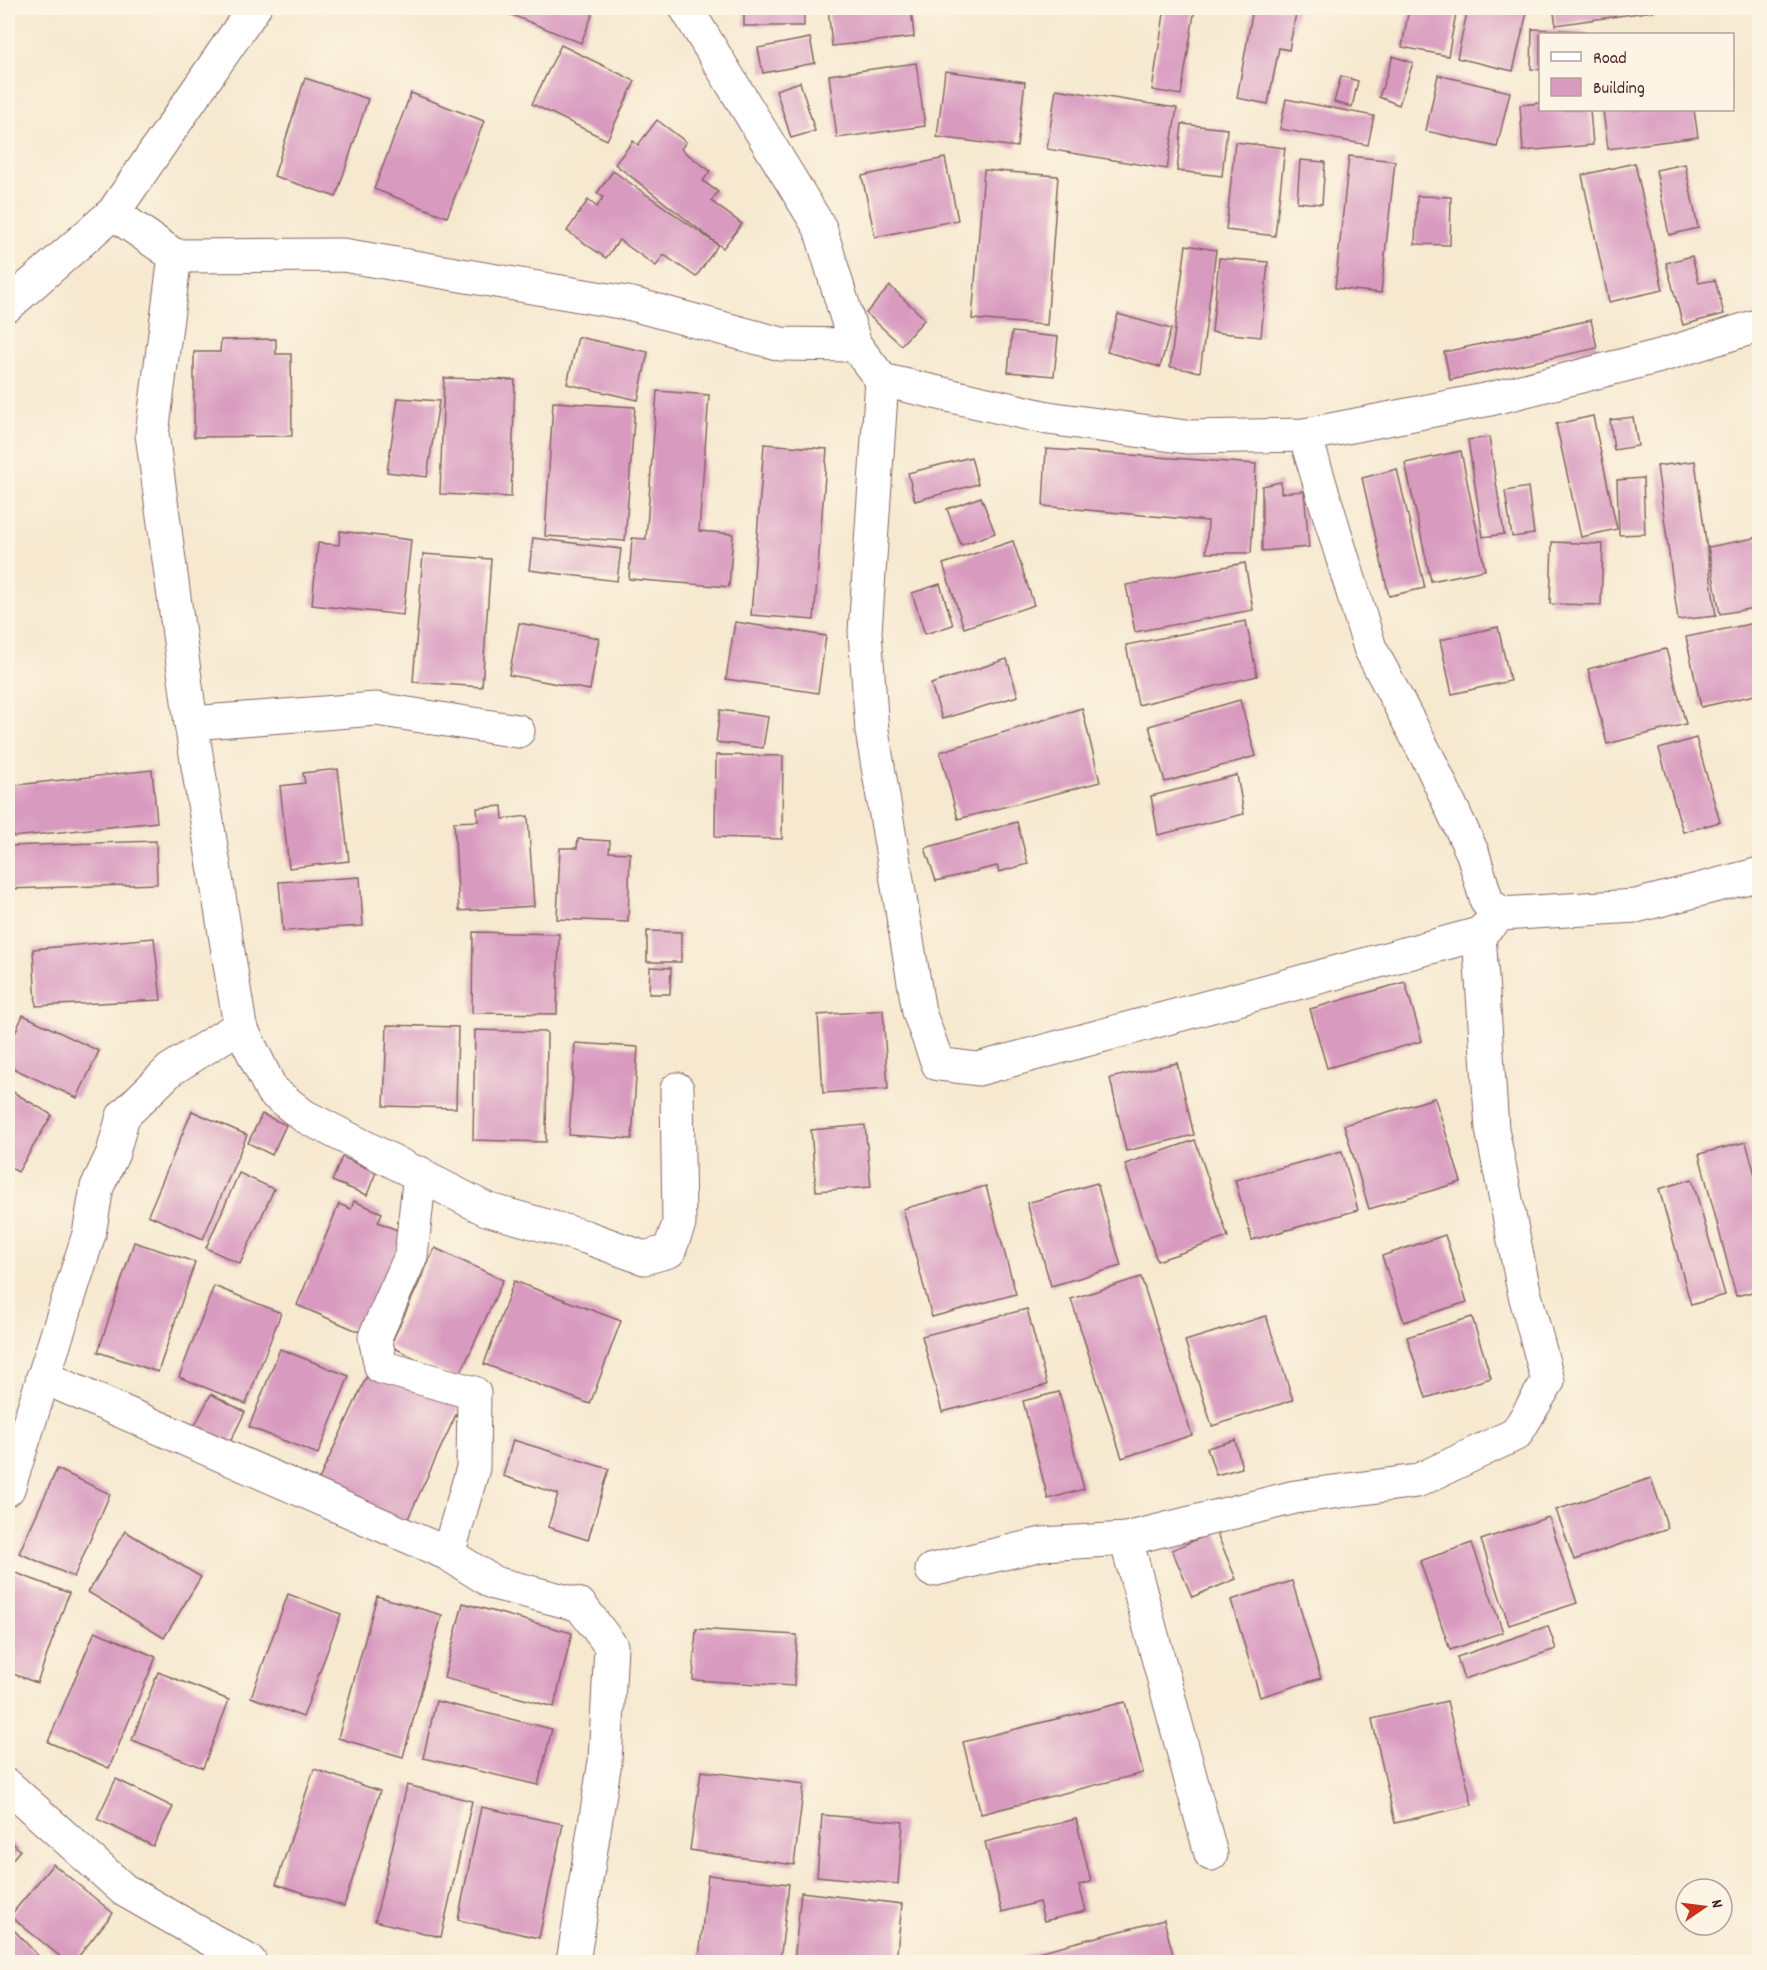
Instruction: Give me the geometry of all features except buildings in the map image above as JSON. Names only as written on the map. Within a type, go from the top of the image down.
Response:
[{"type":"street","points":[[8,305],[112,213],[254,8]]},
{"type":"street","points":[[686,8],[820,228],[855,345],[882,380],[1048,418],[1186,437],[1305,435],[1502,396],[1660,356],[1760,325]]},
{"type":"street","points":[[112,213],[175,256],[343,255],[632,304],[781,344],[855,345]]},
{"type":"street","points":[[175,256],[152,434],[191,723],[240,1026],[272,1091],[304,1116],[420,1173],[486,1209],[586,1237],[644,1258],[669,1251],[679,1224],[677,1089]]},
{"type":"street","points":[[882,380],[865,632],[873,731],[919,1012],[938,1064],[978,1069],[1490,924],[1636,906],[1760,874]]},
{"type":"street","points":[[932,1570],[1042,1544],[1126,1539],[1294,1497],[1417,1481],[1516,1434],[1548,1381],[1524,1291],[1492,1129],[1490,924],[1487,902],[1473,854],[1431,764],[1370,648],[1305,435]]},
{"type":"street","points":[[191,723],[376,709],[518,730]]},
{"type":"street","points":[[8,1489],[89,1234],[97,1187],[113,1153],[123,1116],[170,1070],[240,1026]]},
{"type":"street","points":[[420,1173],[411,1256],[375,1337],[381,1367],[474,1393],[473,1468],[448,1554]]},
{"type":"street","points":[[44,1377],[448,1554],[494,1583],[580,1605],[611,1646],[605,1761],[573,1962]]},
{"type":"street","points":[[1126,1539],[1210,1854]]},
{"type":"street","points":[[8,1786],[124,1890],[250,1962]]}]
